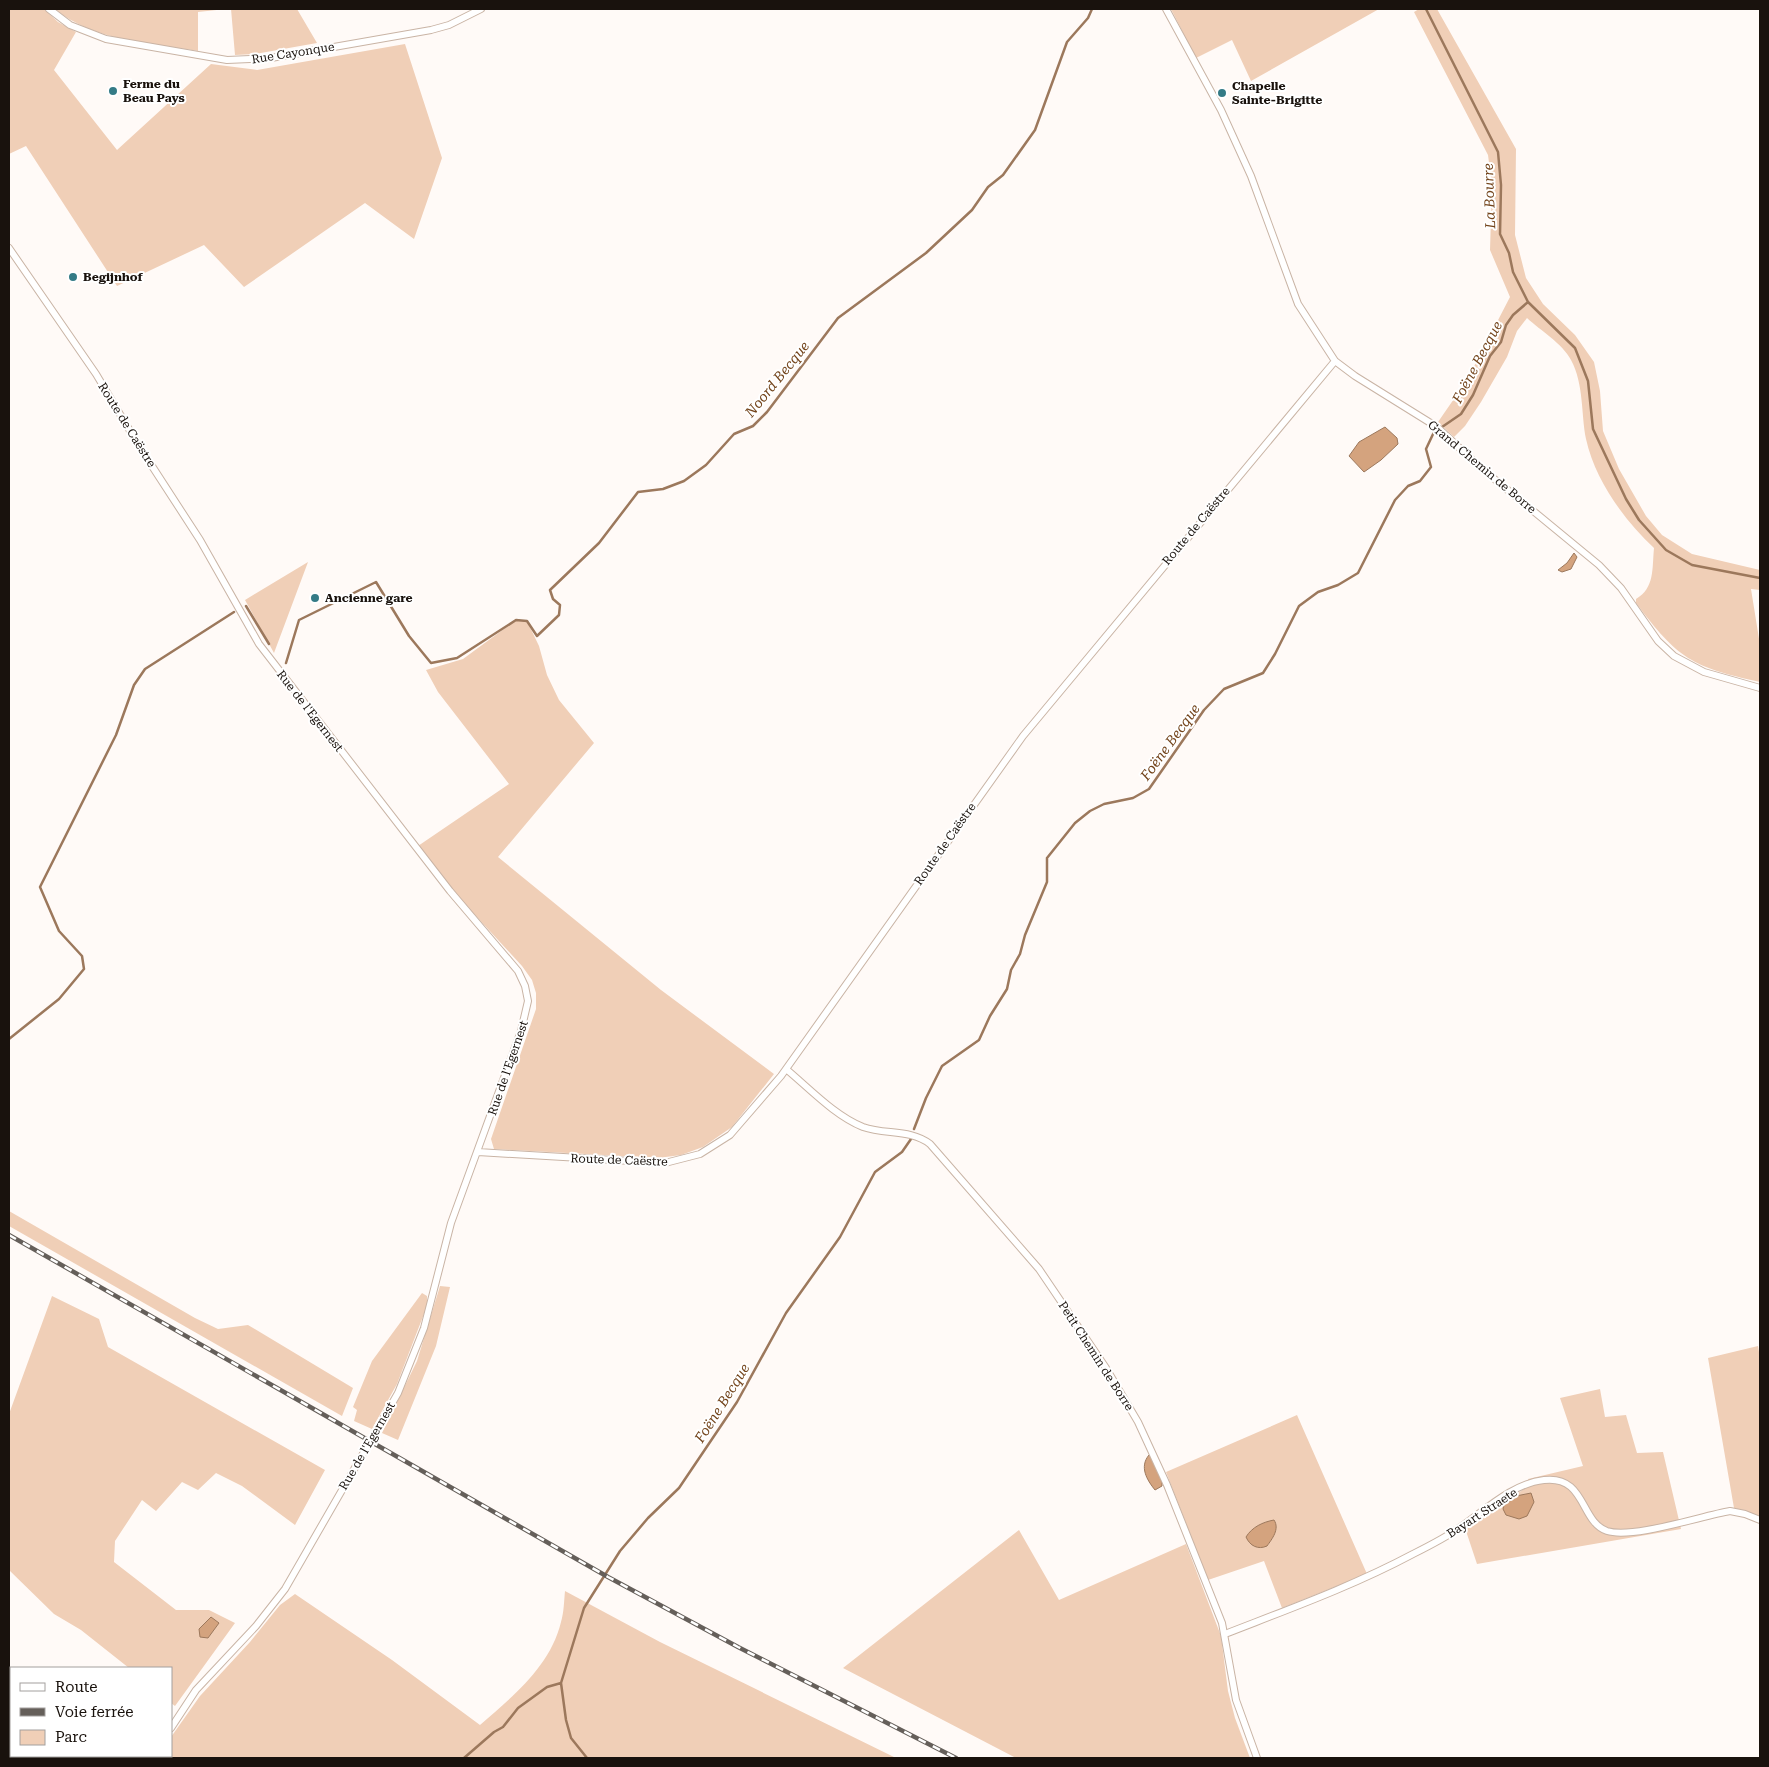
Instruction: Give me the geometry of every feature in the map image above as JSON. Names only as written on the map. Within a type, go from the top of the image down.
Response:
[{"type":"street","name":"Rue Cayonque","points":[[49,9],[70,25],[106,39],[205,57],[240,61],[271,58],[431,30],[455,22],[481,9]]},
{"type":"street","name":"Grand Chemin de Borre","points":[[1166,9],[1221,110],[1243,159],[1266,213],[1298,304],[1335,361],[1355,376],[1437,426],[1481,468],[1599,565],[1621,588],[1658,641],[1674,656],[1704,672],[1760,688]]},
{"type":"street","name":"Route de Caëstre","points":[[9,248],[34,287],[96,374],[239,606]]},
{"type":"street","name":"Route de Caëstre","points":[[478,1152],[656,1163],[685,1159],[713,1147],[730,1135],[786,1069],[1015,746],[1335,361]]},
{"type":"street","name":"Rue de l'Egernest","points":[[172,1726],[196,1690],[256,1626],[289,1582],[405,1378],[424,1328],[451,1223],[526,1017],[528,1001],[524,981],[510,961],[439,877],[263,650],[239,606]]},
{"type":"street","name":"Petit Chemin de Borre","points":[[786,1069],[856,1123],[873,1130],[913,1135],[930,1144],[1026,1252],[1106,1368],[1142,1430],[1169,1490],[1225,1634],[1236,1700],[1257,1758]]},
{"type":"street","name":"Bayart Straete","points":[[1225,1634],[1379,1572],[1441,1540],[1508,1495],[1538,1481],[1553,1479],[1570,1486],[1577,1493],[1598,1526],[1610,1532],[1633,1531],[1730,1511],[1760,1520]]},
{"type":"green space","points":[[9,9],[44,9],[58,22],[76,32],[54,70],[117,150],[211,64],[257,70],[405,44],[442,158],[414,239],[365,203],[244,287],[204,245],[117,286],[26,146],[9,154]]},
{"type":"green space","points":[[55,9],[226,9],[198,12],[198,51],[142,43],[105,34],[70,20]]},
{"type":"green space","points":[[231,9],[297,9],[317,43],[255,54],[235,55]]},
{"type":"green space","points":[[1171,9],[1379,9],[1251,81],[1232,40],[1196,58]]},
{"type":"green space","points":[[1419,9],[1437,9],[1516,149],[1515,235],[1526,278],[1543,304],[1575,335],[1594,362],[1600,391],[1603,431],[1619,469],[1646,516],[1662,535],[1692,554],[1760,570],[1760,590],[1751,589],[1760,645],[1760,682],[1718,671],[1688,658],[1664,637],[1636,603],[1636,599],[1647,589],[1650,583],[1654,548],[1622,512],[1596,469],[1586,439],[1580,389],[1571,360],[1557,343],[1527,318],[1517,331],[1507,357],[1465,426],[1454,437],[1438,422],[1467,380],[1510,297],[1490,250],[1492,186],[1488,155],[1414,12]]},
{"type":"green space","points":[[308,562],[274,653],[245,600]]},
{"type":"green space","points":[[516,620],[527,621],[539,646],[547,675],[559,700],[594,743],[498,857],[661,990],[774,1074],[732,1127],[703,1147],[681,1155],[658,1158],[494,1149],[491,1139],[536,1009],[536,993],[532,980],[522,966],[464,903],[418,846],[509,784],[438,692],[426,670],[463,659]]},
{"type":"green space","points":[[9,1211],[195,1318],[218,1329],[248,1325],[353,1388],[342,1416],[9,1226]]},
{"type":"green space","points":[[440,1286],[450,1287],[436,1346],[398,1440],[382,1433],[417,1361]]},
{"type":"green space","points":[[422,1293],[427,1296],[427,1306],[397,1384],[372,1429],[354,1421],[357,1410],[353,1407],[372,1361]]},
{"type":"green space","points":[[52,1296],[99,1319],[108,1347],[325,1470],[295,1525],[242,1486],[216,1473],[198,1490],[182,1482],[156,1511],[142,1500],[115,1541],[114,1562],[176,1610],[209,1610],[235,1623],[175,1706],[172,1704],[172,1667],[128,1667],[81,1630],[54,1614],[9,1570],[9,1414]]},
{"type":"green space","points":[[1758,1346],[1760,1358],[1760,1516],[1734,1508],[1708,1358]]},
{"type":"green space","points":[[1600,1389],[1605,1417],[1626,1415],[1637,1453],[1663,1452],[1681,1529],[1477,1564],[1465,1528],[1530,1485],[1528,1479],[1583,1466],[1560,1398]]},
{"type":"green space","points":[[1297,1415],[1367,1574],[1282,1608],[1264,1561],[1208,1580],[1166,1472]]},
{"type":"green space","points":[[1019,1530],[1059,1600],[1186,1544],[1221,1636],[1228,1691],[1235,1718],[1250,1758],[1016,1758],[843,1668]]},
{"type":"green space","points":[[565,1591],[660,1642],[896,1758],[158,1758],[172,1757],[172,1736],[200,1696],[250,1642],[280,1605],[295,1594],[392,1660],[480,1725],[517,1692],[539,1667],[556,1638],[563,1610]]},
{"type":"shaded area","points":[[1385,427],[1397,438],[1398,444],[1381,460],[1364,472],[1349,456],[1359,442]]},
{"type":"shaded area","points":[[1574,553],[1577,557],[1571,569],[1562,572],[1558,570],[1567,563]]},
{"type":"shaded area","points":[[1149,1455],[1152,1457],[1162,1482],[1162,1486],[1155,1490],[1149,1482],[1144,1469]]},
{"type":"shaded area","points":[[1531,1493],[1534,1502],[1527,1516],[1519,1519],[1506,1515],[1503,1509],[1504,1505],[1516,1496]]},
{"type":"shaded area","points":[[1274,1520],[1276,1530],[1267,1546],[1257,1547],[1250,1543],[1246,1537],[1251,1530]]},
{"type":"shaded area","points":[[211,1617],[219,1623],[208,1638],[200,1637],[199,1629]]},
{"type":"waterway","name":"Noord Becque","points":[[286,663],[299,620],[376,582],[409,636],[431,663],[457,658],[516,620],[527,621],[537,636],[559,615],[560,605],[553,599],[550,590],[599,543],[638,492],[663,489],[684,481],[706,465],[734,434],[753,426],[767,412],[838,318],[926,253],[972,210],[988,187],[1003,175],[1035,130],[1067,42],[1088,18],[1092,9]]},
{"type":"waterway","name":"La Bourre","points":[[1426,9],[1498,152],[1501,185],[1500,234],[1509,253],[1513,272],[1528,302],[1575,348],[1588,381],[1593,429],[1626,499],[1639,520],[1666,550],[1692,565],[1760,578]]},
{"type":"waterway","name":"Foëne Becque","points":[[1442,427],[1461,414],[1473,395],[1490,356],[1501,342],[1506,325],[1513,315],[1528,302]]},
{"type":"waterway","name":"Foëne Becque","points":[[914,1129],[926,1098],[942,1066],[979,1040],[990,1016],[1007,989],[1011,970],[1020,954],[1025,935],[1047,882],[1047,858],[1075,823],[1090,811],[1104,804],[1133,798],[1149,789],[1204,710],[1224,689],[1263,673],[1275,654],[1299,606],[1318,592],[1338,585],[1358,573],[1395,500],[1408,486],[1420,481],[1431,467],[1426,449],[1434,432]]},
{"type":"waterway","name":"Noord Becque","points":[[246,606],[269,644]]},
{"type":"waterway","points":[[9,1039],[59,999],[84,969],[82,956],[59,931],[40,887],[116,735],[134,685],[145,669],[234,612]]},
{"type":"waterway","name":"Foëne Becque","points":[[587,1758],[571,1738],[566,1720],[561,1683],[584,1608],[620,1551],[648,1518],[679,1488],[737,1402],[786,1313],[840,1237],[875,1172],[902,1152],[911,1139]]},
{"type":"waterway","points":[[464,1758],[494,1732],[503,1727],[518,1708],[547,1687],[561,1683]]},
{"type":"railway","points":[[9,1235],[608,1577],[738,1647],[956,1758]]},
{"type":"place","name":"Ferme du Beau Pays","points":[[113,91]]},
{"type":"place","name":"Chapelle Sainte-Brigitte","points":[[1222,93]]},
{"type":"place","name":"Begijnhof","points":[[73,277]]},
{"type":"place","name":"Ancienne gare","points":[[315,598]]}]
